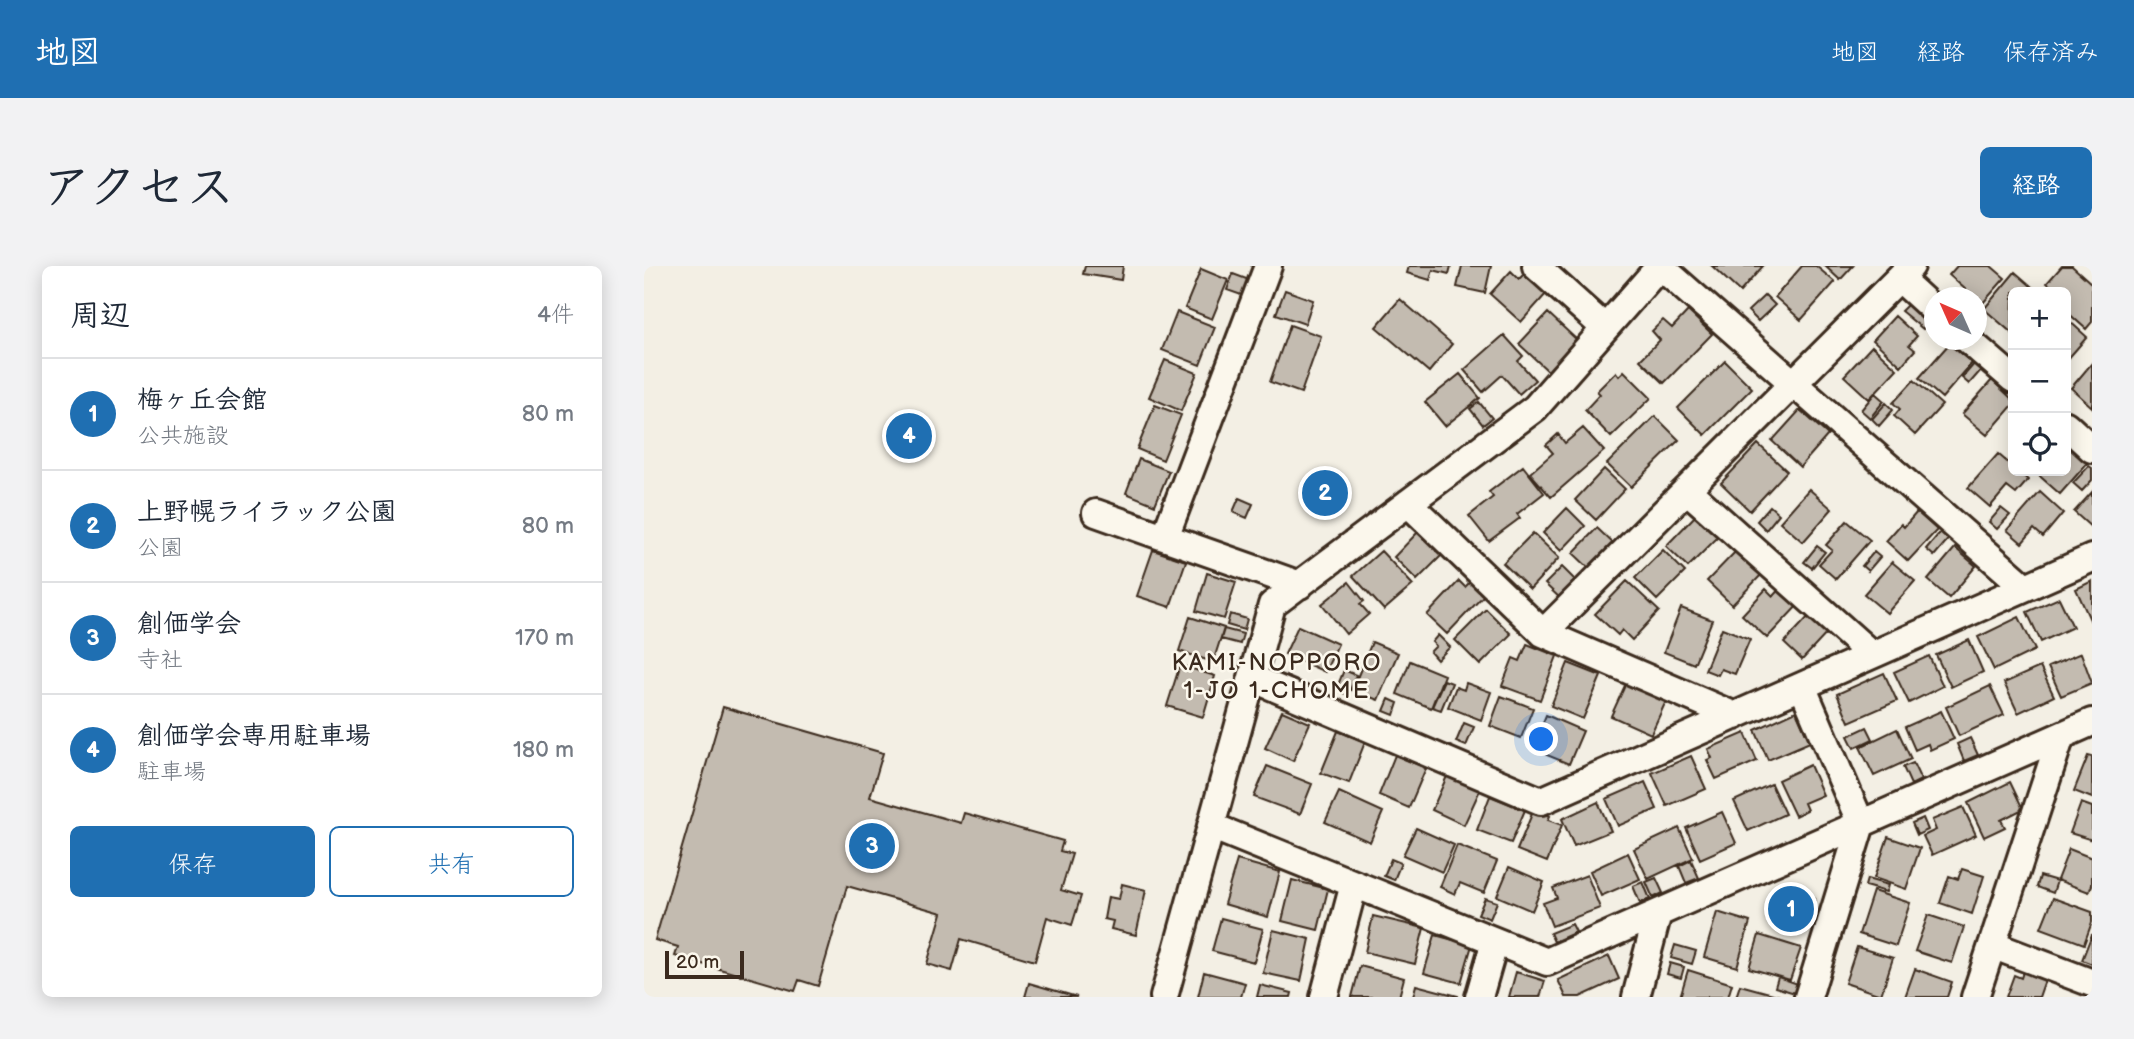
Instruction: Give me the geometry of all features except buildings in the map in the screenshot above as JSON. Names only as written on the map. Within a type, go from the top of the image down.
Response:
[{"type":"street","points":[[1165,537],[1268,266]]},
{"type":"street","points":[[1535,266],[1605,328]]},
{"type":"street","points":[[1164,997],[1272,605],[1535,408],[1660,266],[2025,587]]},
{"type":"street","points":[[1543,633],[1905,272],[1924,297]]},
{"type":"street","points":[[1980,350],[2008,375]]},
{"type":"street","points":[[2071,430],[2092,449]]},
{"type":"street","points":[[1687,490],[1872,655]]},
{"type":"street","points":[[1408,503],[1543,633],[1735,716]]},
{"type":"street","points":[[1096,513],[1300,584]]},
{"type":"street","points":[[1252,678],[1541,801],[2092,558]]},
{"type":"street","points":[[1802,686],[1861,824],[1808,997]]},
{"type":"street","points":[[1211,826],[1547,962],[2092,722]]},
{"type":"street","points":[[1975,997],[2061,736]]},
{"type":"street","points":[[1324,997],[1354,884]]},
{"type":"street","points":[[1636,997],[1658,913]]},
{"type":"street","points":[[1479,997],[1495,941]]},
{"type":"street","points":[[1992,946],[2092,983]]},
{"type":"place","name":"創価学会専用駐車場","points":[[909,436]]},
{"type":"place","name":"上野幌ライラック公園","points":[[1325,493]]},
{"type":"place","name":"創価学会","points":[[872,846]]},
{"type":"place","name":"梅ヶ丘会館","points":[[1791,909]]},
{"type":"district","name":"KAMI-NOPPORO 1-JO 1-CHOME","points":[[1277,676]]}]
